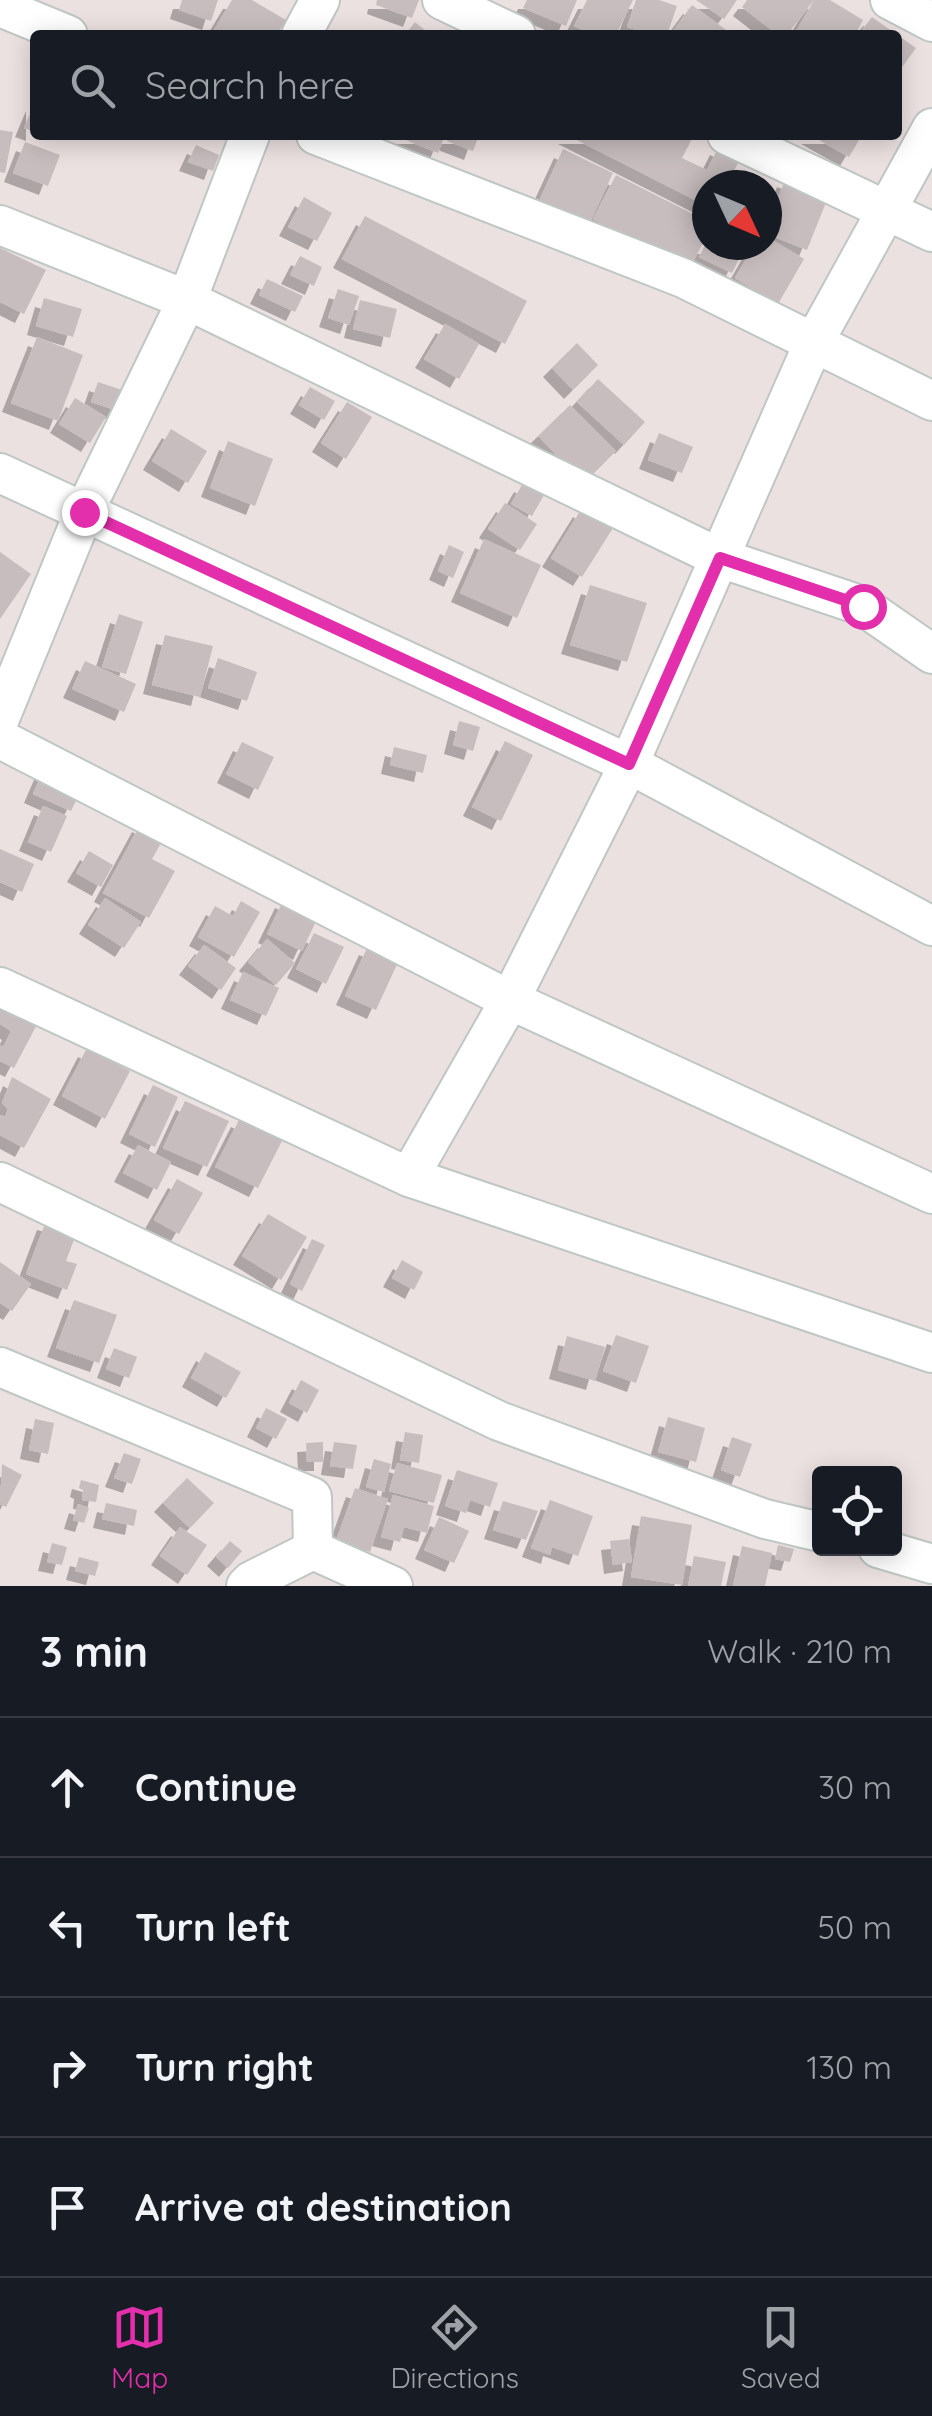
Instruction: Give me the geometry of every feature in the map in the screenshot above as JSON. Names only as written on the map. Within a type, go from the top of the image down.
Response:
[{"type":"street","points":[[303,30],[320,0]]},
{"type":"street","points":[[442,0],[505,30]]},
{"type":"street","points":[[890,0],[932,22]]},
{"type":"street","points":[[0,8],[55,30]]},
{"type":"street","points":[[409,1176],[510,1000],[629,764],[814,342],[932,128]]},
{"type":"street","points":[[0,718],[84,512],[187,300],[248,140]]},
{"type":"street","points":[[329,140],[683,278],[932,401]]},
{"type":"street","points":[[738,140],[932,232]]},
{"type":"street","points":[[0,225],[187,300],[720,558],[863,606],[932,654]]},
{"type":"street","points":[[0,473],[629,764],[932,926]]},
{"type":"street","points":[[0,739],[510,1000],[932,1194]]},
{"type":"street","points":[[0,986],[409,1176],[932,1352]]},
{"type":"street","points":[[0,1182],[500,1420],[765,1518],[812,1530]]},
{"type":"street","points":[[0,1368],[312,1497],[313,1550]]},
{"type":"street","points":[[246,1586],[313,1550]]},
{"type":"street","points":[[313,1550],[393,1586]]},
{"type":"street","points":[[902,1555],[932,1564],[920,1586]]},
{"type":"building","points":[[182,0],[218,0],[211,21],[179,10]]},
{"type":"building","points":[[232,0],[252,0],[286,20],[279,30],[214,30]]},
{"type":"building","points":[[377,0],[419,0],[412,18],[376,5]]},
{"type":"building","points":[[527,0],[577,0],[566,26],[523,8]]},
{"type":"building","points":[[587,0],[633,0],[618,30],[582,30],[574,26]]},
{"type":"building","points":[[636,0],[659,0],[677,6],[669,30],[627,27]]},
{"type":"building","points":[[696,0],[737,0],[724,19]]},
{"type":"building","points":[[747,0],[814,0],[791,30],[772,30],[742,7]]},
{"type":"building","points":[[814,0],[830,0],[863,20],[858,30],[797,30]]},
{"type":"building","points":[[692,5],[726,30],[674,30]]},
{"type":"building","points":[[872,17],[890,30],[862,30]]},
{"type":"building","points":[[415,22],[425,30],[409,30]]},
{"type":"building","points":[[902,38],[916,48],[902,67]]},
{"type":"building","points":[[0,130],[13,132],[5,173],[0,172]]},
{"type":"building","points":[[406,140],[443,140],[438,153]]},
{"type":"building","points":[[448,140],[477,140],[473,151]]},
{"type":"building","points":[[577,140],[691,140],[682,158],[707,170],[692,170],[692,198]]},
{"type":"building","points":[[819,140],[859,140],[849,157]]},
{"type":"building","points":[[25,142],[60,155],[48,186],[13,173]]},
{"type":"building","points":[[196,145],[219,155],[213,171],[188,162]]},
{"type":"building","points":[[719,146],[741,157],[734,170],[707,170]]},
{"type":"building","points":[[563,149],[613,173],[589,224],[539,201]]},
{"type":"building","points":[[616,175],[692,213],[694,260],[690,268],[593,219]]},
{"type":"building","points":[[786,178],[829,195],[807,250],[782,240],[782,188]]},
{"type":"building","points":[[304,197],[332,213],[317,241],[288,227]]},
{"type":"building","points":[[365,216],[527,301],[505,344],[342,259]]},
{"type":"building","points":[[782,246],[804,259],[778,304],[735,278],[745,260],[782,260]]},
{"type":"building","points":[[0,248],[46,270],[24,314],[0,302]]},
{"type":"building","points":[[300,256],[322,267],[314,286],[290,275]]},
{"type":"building","points":[[705,260],[738,260],[732,273]]},
{"type":"building","points":[[267,279],[303,296],[295,312],[259,295]]},
{"type":"building","points":[[338,289],[359,296],[349,325],[328,318]]},
{"type":"building","points":[[44,298],[82,309],[73,337],[36,326]]},
{"type":"building","points":[[360,300],[397,309],[390,338],[353,329]]},
{"type":"building","points":[[445,324],[479,344],[459,379],[424,359]]},
{"type":"building","points":[[37,337],[83,355],[58,421],[11,403]]},
{"type":"building","points":[[577,343],[598,365],[573,390],[552,368]]},
{"type":"building","points":[[598,379],[645,422],[624,445],[577,402]]},
{"type":"building","points":[[98,382],[128,392],[121,412],[91,402]]},
{"type":"building","points":[[310,387],[335,401],[324,420],[299,405]]},
{"type":"building","points":[[75,398],[106,417],[90,443],[59,424]]},
{"type":"building","points":[[347,402],[372,417],[346,459],[321,443]]},
{"type":"building","points":[[570,405],[616,451],[584,483],[538,436]]},
{"type":"building","points":[[171,429],[207,451],[188,483],[152,461]]},
{"type":"building","points":[[659,433],[693,447],[682,473],[648,460]]},
{"type":"building","points":[[228,441],[273,459],[255,506],[210,488]]},
{"type":"building","points":[[523,483],[544,495],[532,516],[511,504]]},
{"type":"building","points":[[505,503],[537,524],[520,550],[488,529]]},
{"type":"building","points":[[582,508],[613,528],[582,577],[551,558]]},
{"type":"building","points":[[484,539],[541,565],[517,618],[460,593]]},
{"type":"building","points":[[449,545],[464,552],[453,578],[438,571]]},
{"type":"building","points":[[0,552],[31,574],[0,619]]},
{"type":"building","points":[[590,585],[647,603],[627,662],[570,645]]},
{"type":"building","points":[[119,614],[143,622],[126,674],[102,667]]},
{"type":"building","points":[[165,635],[213,646],[200,697],[152,685]]},
{"type":"building","points":[[218,658],[257,672],[247,701],[208,688]]},
{"type":"building","points":[[85,661],[136,684],[124,712],[72,689]]},
{"type":"building","points":[[459,721],[480,727],[473,751],[453,745]]},
{"type":"building","points":[[505,741],[533,755],[501,821],[472,807]]},
{"type":"building","points":[[242,742],[274,757],[258,790],[226,774]]},
{"type":"building","points":[[394,747],[427,755],[423,773],[390,765]]},
{"type":"building","points":[[46,764],[85,782],[71,811],[33,794]]},
{"type":"building","points":[[43,806],[67,816],[51,852],[28,842]]},
{"type":"building","points":[[141,823],[165,836],[152,859],[175,871],[149,918],[103,893]]},
{"type":"building","points":[[0,849],[34,864],[22,892],[0,882]]},
{"type":"building","points":[[89,851],[113,865],[101,887],[76,873]]},
{"type":"building","points":[[105,898],[141,922],[124,948],[88,925]]},
{"type":"building","points":[[284,899],[319,915],[302,951],[267,934]]},
{"type":"building","points":[[241,901],[260,912],[234,957],[198,937],[215,906],[233,916]]},
{"type":"building","points":[[314,933],[344,947],[326,984],[296,969]]},
{"type":"building","points":[[267,939],[295,963],[276,985],[248,962]]},
{"type":"building","points":[[204,945],[236,968],[221,990],[188,966]]},
{"type":"building","points":[[368,946],[399,960],[376,1010],[345,996]]},
{"type":"building","points":[[243,972],[279,988],[266,1016],[230,1000]]},
{"type":"building","points":[[0,992],[41,1017],[14,1068],[0,1061],[0,1045],[3,1047],[11,1031],[0,1024]]},
{"type":"building","points":[[87,1048],[130,1071],[105,1119],[62,1096]]},
{"type":"building","points":[[12,1077],[51,1099],[24,1148],[0,1135],[0,1115],[5,1117],[8,1109],[2,1103]]},
{"type":"building","points":[[153,1085],[178,1097],[155,1147],[129,1134]]},
{"type":"building","points":[[185,1101],[229,1121],[207,1167],[163,1148]]},
{"type":"building","points":[[240,1118],[283,1139],[258,1188],[215,1167]]},
{"type":"building","points":[[138,1145],[171,1162],[157,1190],[123,1173]]},
{"type":"building","points":[[177,1179],[203,1193],[179,1234],[154,1220]]},
{"type":"building","points":[[268,1214],[307,1237],[281,1280],[242,1256]]},
{"type":"building","points":[[46,1221],[78,1229],[66,1261],[77,1264],[67,1290],[26,1274]]},
{"type":"building","points":[[312,1239],[325,1245],[302,1291],[290,1284]]},
{"type":"building","points":[[402,1260],[423,1272],[414,1290],[392,1278]]},
{"type":"building","points":[[0,1262],[31,1284],[12,1311],[0,1303]]},
{"type":"building","points":[[74,1300],[117,1315],[99,1363],[56,1348]]},
{"type":"building","points":[[616,1335],[649,1346],[636,1383],[603,1371]]},
{"type":"building","points":[[567,1336],[605,1347],[595,1381],[558,1370]]},
{"type":"building","points":[[114,1348],[137,1357],[129,1378],[106,1369]]},
{"type":"building","points":[[205,1352],[241,1372],[226,1398],[191,1378]]},
{"type":"building","points":[[301,1380],[319,1390],[307,1413],[289,1403]]},
{"type":"building","points":[[266,1408],[287,1419],[276,1439],[256,1428]]},
{"type":"building","points":[[668,1417],[705,1428],[696,1462],[658,1452]]},
{"type":"building","points":[[35,1419],[54,1423],[48,1454],[29,1450]]},
{"type":"building","points":[[405,1432],[423,1435],[419,1463],[400,1460]]},
{"type":"building","points":[[732,1437],[752,1444],[740,1477],[721,1470]]},
{"type":"building","points":[[323,1442],[323,1462],[307,1462],[306,1443]]},
{"type":"building","points":[[334,1442],[357,1445],[353,1469],[330,1466]]},
{"type":"building","points":[[124,1453],[141,1459],[132,1484],[114,1478]]},
{"type":"building","points":[[374,1459],[391,1464],[384,1492],[366,1487]]},
{"type":"building","points":[[397,1463],[442,1475],[434,1503],[389,1491]]},
{"type":"building","points":[[2,1464],[22,1475],[6,1507],[0,1504]]},
{"type":"building","points":[[457,1470],[498,1483],[490,1507],[470,1500],[466,1513],[445,1506]]},
{"type":"building","points":[[187,1478],[214,1503],[190,1528],[163,1503]]},
{"type":"building","points":[[81,1480],[99,1485],[96,1502],[82,1500]]},
{"type":"building","points":[[355,1488],[388,1499],[370,1552],[336,1541]]},
{"type":"building","points":[[393,1495],[434,1506],[427,1533],[404,1527],[400,1542],[381,1537]]},
{"type":"building","points":[[550,1500],[593,1516],[578,1556],[552,1547],[550,1555],[531,1548]]},
{"type":"building","points":[[503,1501],[538,1511],[526,1540],[493,1530]]},
{"type":"building","points":[[106,1503],[137,1510],[134,1526],[102,1519]]},
{"type":"building","points":[[78,1504],[89,1508],[84,1523],[73,1520]]},
{"type":"building","points":[[641,1516],[692,1525],[682,1585],[631,1577]]},
{"type":"building","points":[[439,1517],[469,1531],[454,1563],[424,1550]]},
{"type":"building","points":[[180,1527],[207,1545],[187,1575],[160,1556]]},
{"type":"building","points":[[629,1539],[632,1562],[613,1565],[610,1541]]},
{"type":"building","points":[[230,1541],[242,1551],[228,1568],[216,1557]]},
{"type":"building","points":[[52,1543],[67,1547],[62,1565],[47,1562]]},
{"type":"building","points":[[778,1545],[794,1549],[790,1562],[775,1559]]},
{"type":"building","points":[[742,1546],[772,1553],[765,1586],[733,1586]]},
{"type":"building","points":[[694,1556],[726,1562],[721,1586],[688,1586]]},
{"type":"building","points":[[79,1557],[99,1562],[95,1576],[75,1571]]},
{"type":"route","points":[[84,512],[629,764],[720,558],[863,606]]}]
